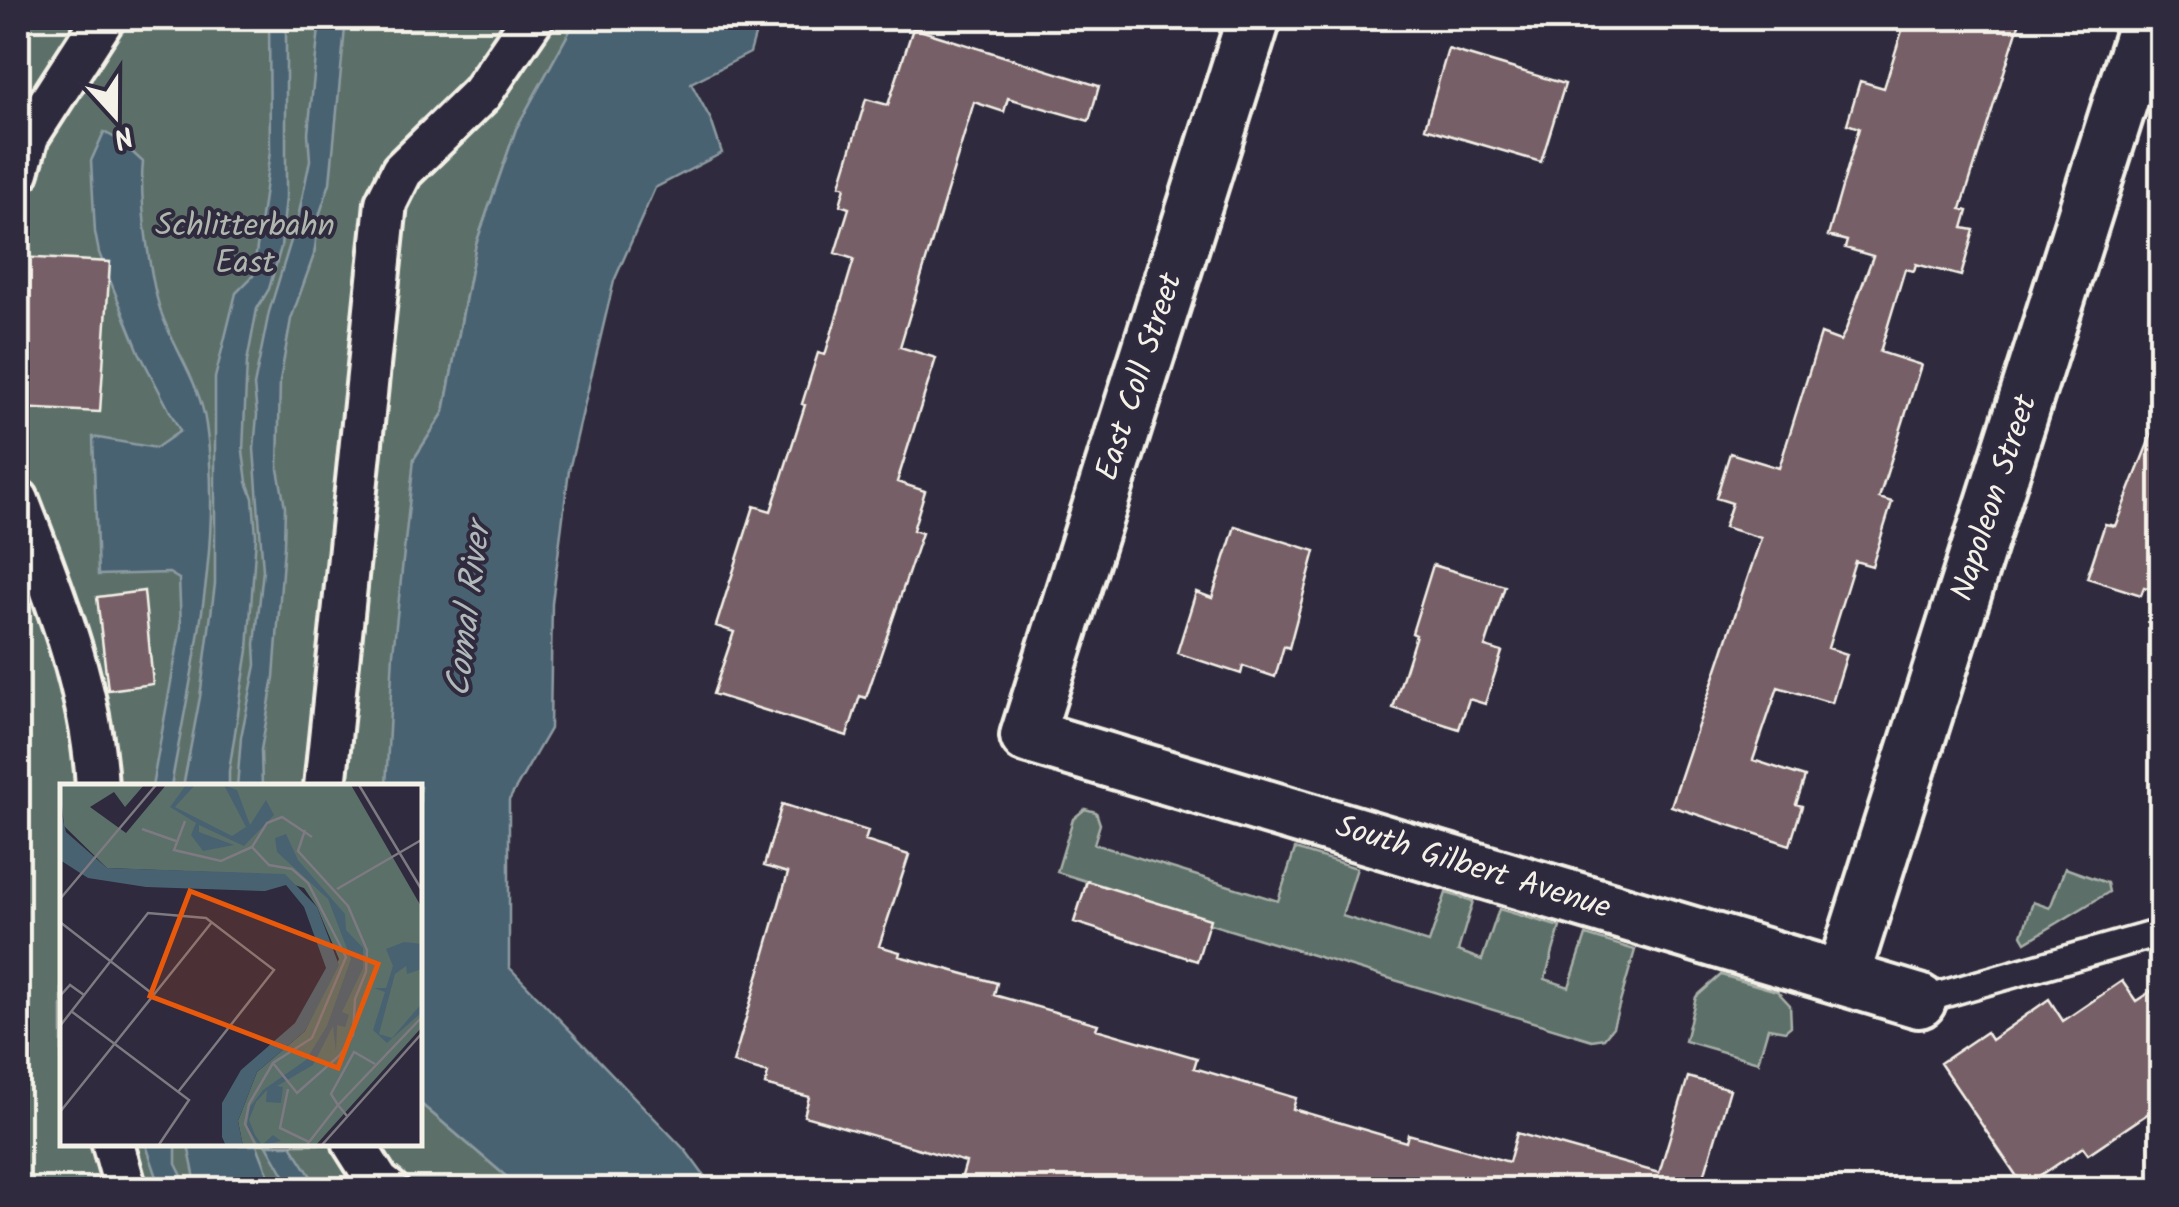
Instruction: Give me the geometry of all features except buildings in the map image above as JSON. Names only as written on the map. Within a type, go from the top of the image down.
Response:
[{"type":"street","points":[[18,172],[28,136],[104,18]]},
{"type":"street","points":[[324,784],[386,203],[402,170],[481,94],[533,18]]},
{"type":"street","name":"East Coll Street","points":[[1027,736],[1254,18]]},
{"type":"street","name":"Napoleon Street","points":[[1842,978],[2151,25]]},
{"type":"street","points":[[18,500],[66,626],[96,757],[97,784]]},
{"type":"street","name":"South Gilbert Avenue","points":[[1027,736],[1919,1001]]},
{"type":"street","points":[[114,1147],[126,1190]]},
{"type":"street","points":[[356,1147],[378,1182],[388,1190]]},
{"type":"lane","points":[[1919,1001],[2162,932]]},
{"type":"green space","name":"Schlitterbahn East","points":[[18,18],[577,18],[516,129],[476,244],[444,412],[414,459],[401,784],[60,784],[60,1147],[422,1147],[422,1105],[521,1189],[18,1189]]},
{"type":"green space","points":[[1085,809],[1096,812],[1100,824],[1094,844],[1278,901],[1295,849],[1357,868],[1342,916],[1429,943],[1446,893],[1473,901],[1458,951],[1482,960],[1499,909],[1560,927],[1545,979],[1569,987],[1586,935],[1635,950],[1613,1027],[1604,1038],[1592,1040],[1085,886],[1086,881],[1057,872],[1073,819]]},
{"type":"green space","points":[[2065,868],[2107,883],[2109,892],[2026,942],[2022,935],[2033,902],[2050,908]]},
{"type":"green space","points":[[1721,975],[1777,991],[1790,1005],[1791,1026],[1785,1031],[1768,1028],[1758,1062],[1685,1041],[1696,997]]},
{"type":"water","points":[[269,18],[286,18],[286,198],[281,247],[269,289],[257,309],[247,362],[243,451],[256,536],[248,650],[229,784],[184,784],[215,584],[215,378],[236,293],[253,276],[270,152]]},
{"type":"water","points":[[320,18],[346,18],[330,183],[320,213],[314,255],[291,319],[280,381],[278,469],[285,507],[284,546],[274,677],[261,750],[262,784],[237,784],[241,737],[256,665],[263,570],[254,449],[254,386],[269,312],[298,218],[310,160],[308,133]]},
{"type":"water","name":"Comal River","points":[[577,18],[760,18],[750,53],[691,83],[711,120],[722,153],[655,188],[614,281],[569,470],[552,603],[550,729],[509,800],[509,967],[686,1151],[714,1189],[521,1189],[422,1105],[422,784],[386,784],[393,653],[414,459],[444,412],[476,244],[516,129]]},
{"type":"water","points":[[104,132],[143,162],[144,219],[154,286],[164,320],[199,397],[206,425],[211,516],[208,561],[172,784],[153,784],[181,627],[179,579],[169,573],[98,575],[93,437],[156,448],[180,431],[139,352],[99,253],[91,161]]},
{"type":"water","points":[[147,1147],[176,1147],[176,1164],[188,1188],[196,1184],[188,1147],[258,1147],[274,1189],[161,1189]]},
{"type":"water","points":[[268,1147],[292,1147],[319,1189],[292,1189]]}]
